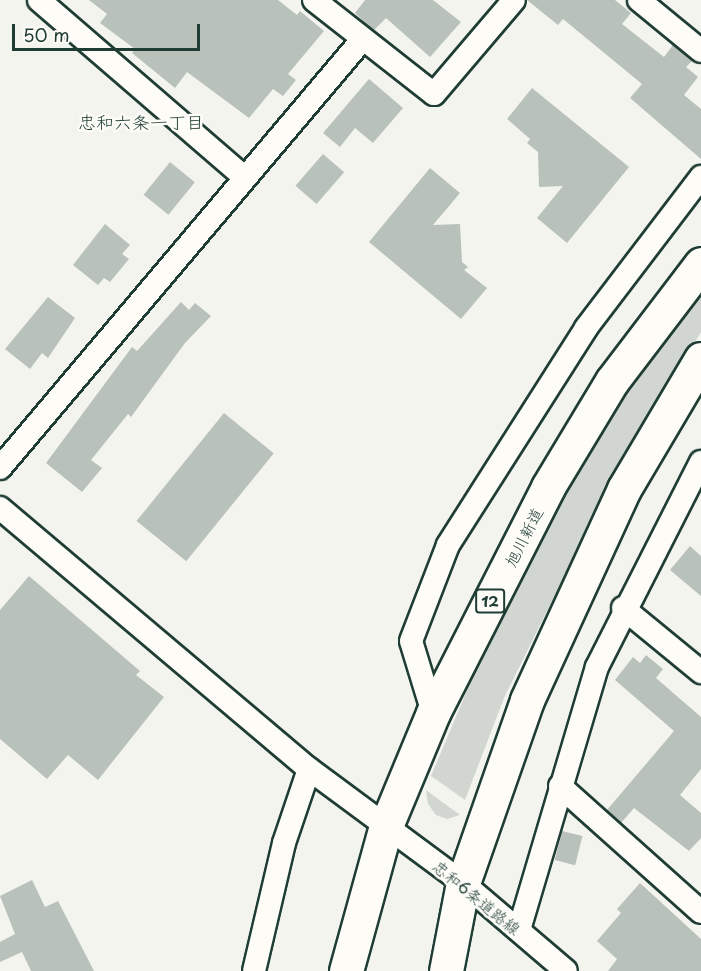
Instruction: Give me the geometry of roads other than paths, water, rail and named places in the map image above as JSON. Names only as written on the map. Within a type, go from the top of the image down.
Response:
[{"type":"highway","name":"旭川新道","points":[[346,971],[386,826],[433,713],[548,488],[612,381],[701,264]]},
{"type":"highway","points":[[446,970],[463,883],[528,700],[624,489],[701,359]]},
{"type":"street","points":[[39,0],[244,177]]},
{"type":"street","points":[[314,0],[362,40],[434,94],[514,0]]},
{"type":"street","points":[[639,0],[701,51]]},
{"type":"street","points":[[0,468],[362,40]]},
{"type":"street","points":[[433,713],[411,641],[448,545],[586,328],[701,177]]},
{"type":"street","points":[[519,930],[597,667],[623,608],[701,462]]},
{"type":"street","name":"忠和6条道路線","points":[[0,508],[309,769],[463,883],[567,971]]},
{"type":"street","points":[[623,608],[701,672]]},
{"type":"street","points":[[254,971],[284,843],[309,769]]},
{"type":"street","points":[[560,786],[701,912]]},
{"type":"district","name":"忠和六条一丁目","points":[[141,122]]}]
